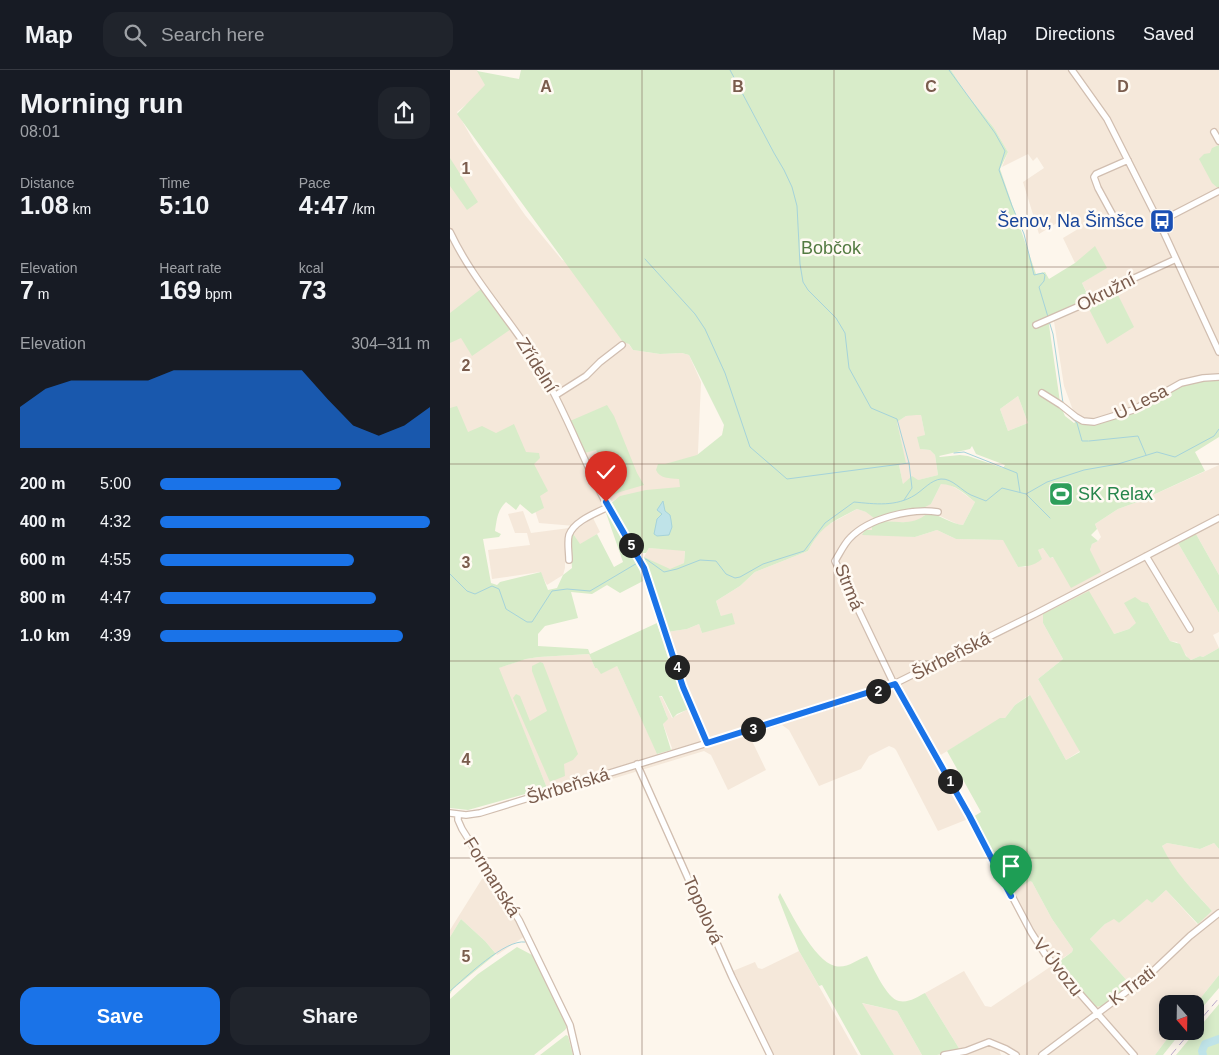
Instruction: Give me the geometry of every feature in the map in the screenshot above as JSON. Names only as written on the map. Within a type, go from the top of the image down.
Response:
[{"type":"street","points":[[1072,70],[1108,119],[1159,222],[1219,352]]},
{"type":"street","points":[[1214,132],[1219,141]]},
{"type":"street","points":[[1116,221],[1094,177],[1096,174],[1128,160]]},
{"type":"street","points":[[1159,222],[1219,191]]},
{"type":"street","name":"Zřídelní","points":[[450,232],[476,278],[514,329],[556,395],[579,444],[590,473],[640,561],[683,687],[707,743]]},
{"type":"street","name":"Okružní","points":[[1036,325],[1176,259]]},
{"type":"street","points":[[556,395],[586,376],[622,345]]},
{"type":"street","name":"U Lesa","points":[[1042,393],[1083,421],[1094,422],[1133,410],[1181,383],[1203,378],[1219,377]]},
{"type":"street","points":[[569,560],[568,538],[573,529],[594,514],[608,507]]},
{"type":"street","name":"Strmá","points":[[895,684],[835,561],[850,538],[869,523],[925,510],[938,512]]},
{"type":"street","name":"Škrbeňská","points":[[458,814],[466,816],[480,813],[895,684],[1219,518]]},
{"type":"street","points":[[1146,556],[1190,629]]},
{"type":"street","name":"V Úvozu","points":[[895,684],[1044,954],[1134,1055]]},
{"type":"street","name":"Topolová","points":[[637,764],[732,977],[770,1055]]},
{"type":"street","name":"Formanská","points":[[450,812],[458,814],[458,820],[462,829],[519,920],[570,1025],[577,1055]]},
{"type":"street","name":"K Trati","points":[[1042,1055],[1150,974],[1190,936],[1219,913]]},
{"type":"street","points":[[944,1055],[966,1051],[989,1042],[1016,1055]]},
{"type":"shaded area","points":[[450,70],[477,70],[489,86],[457,112],[474,142],[525,215],[562,260],[568,262],[633,350],[660,354],[682,353],[689,355],[701,382],[696,499],[618,498],[587,516],[575,526],[539,523],[528,489],[450,508]]},
{"type":"shaded area","points":[[951,70],[1219,70],[1219,379],[1088,424],[1077,421],[1064,386],[1053,315],[1090,299],[1082,283],[1106,268],[1081,260],[1075,263],[1063,238],[1078,229],[1070,215],[1039,234],[1023,182],[1044,168],[1037,157],[1033,161],[1028,154],[1002,167],[1008,152],[994,128],[966,93]]},
{"type":"shaded area","points":[[1018,396],[1028,423],[1008,431],[1000,409]]},
{"type":"shaded area","points":[[921,415],[925,435],[920,449],[930,450],[935,455],[938,475],[903,484],[899,465],[905,463],[897,422],[906,416]]},
{"type":"shaded area","points":[[1219,465],[1219,575],[1196,534],[1178,543],[1219,613],[1219,632],[1213,635],[1219,648],[1203,657],[1200,656],[1191,660],[1177,642],[1170,641],[1148,603],[1137,623],[1129,629],[1114,634],[1043,623],[1063,659],[1038,679],[1080,751],[1066,760],[1029,695],[1015,705],[1005,718],[1000,719],[939,756],[973,817],[938,831],[894,748],[889,746],[869,756],[861,769],[819,786],[789,730],[782,725],[752,736],[753,743],[766,770],[728,790],[711,755],[704,751],[556,796],[547,788],[498,668],[539,657],[589,654],[595,668],[617,666],[658,755],[670,751],[672,748],[663,724],[667,716],[659,696],[662,697],[672,718],[690,708],[670,664],[660,633],[687,629],[699,624],[702,633],[721,616],[716,601],[740,586],[755,572],[808,551],[817,535],[826,526],[857,509],[866,512],[931,504],[941,484],[948,484],[975,502],[963,525],[936,514],[911,523],[879,521],[871,524],[872,530],[865,530],[915,537],[937,530],[956,539],[1004,540],[1018,567],[1026,567],[1038,550],[1043,548],[1050,558],[1090,550],[1092,544],[1101,537],[1095,524],[1118,509]]},
{"type":"shaded area","points":[[523,511],[531,533],[569,528],[565,544],[565,568],[563,575],[547,585],[540,572],[492,579],[488,550],[530,545],[527,533],[515,533],[508,514]]},
{"type":"shaded area","points":[[593,518],[600,532],[580,545],[574,535],[574,531]]},
{"type":"shaded area","points":[[649,548],[685,550],[684,563],[670,570],[644,557]]},
{"type":"shaded area","points":[[1167,843],[1200,849],[1214,843],[1219,849],[1219,975],[1203,995],[1159,995],[1159,1040],[1166,1040],[1155,1055],[1009,1055],[999,1049],[1001,1055],[937,1055],[960,1050],[925,993],[964,971],[985,1006],[991,1007],[1050,967],[1027,933],[1008,895],[1027,882],[1032,882],[1052,919],[1073,949],[1072,952],[1063,958],[1123,990],[1129,986],[1129,983],[1090,939],[1105,924],[1114,918],[1119,923],[1147,898],[1152,903],[1166,890],[1197,924],[1212,911],[1182,878],[1168,859],[1162,846]]},
{"type":"shaded area","points":[[488,873],[525,936],[497,955],[461,919],[450,937],[450,930],[485,874]]},
{"type":"shaded area","points":[[799,951],[858,1055],[766,1055],[728,973],[755,962],[758,968],[762,969]]},
{"type":"shaded area","points":[[861,1003],[897,1011],[922,1055],[894,1055]]},
{"type":"green space","name":"Bobčok","points":[[521,70],[951,70],[966,93],[994,128],[1008,152],[1000,169],[1036,274],[1045,272],[1049,279],[1075,263],[1095,246],[1107,268],[1082,283],[1090,300],[1053,315],[1049,325],[1060,402],[1039,395],[1062,409],[1065,416],[1074,423],[1077,421],[1088,424],[1101,422],[1174,388],[1204,380],[1219,379],[1219,437],[1195,452],[1205,471],[1118,509],[1095,524],[1097,529],[1091,535],[1098,541],[1092,544],[1090,550],[1101,572],[1071,588],[1053,557],[1050,558],[1043,548],[1038,550],[1042,559],[1031,565],[1018,567],[1003,540],[956,539],[937,530],[915,537],[862,535],[865,530],[872,530],[871,523],[913,521],[928,513],[963,525],[975,502],[960,490],[946,484],[941,484],[931,504],[921,509],[874,518],[866,512],[857,509],[834,521],[818,535],[808,551],[755,572],[740,586],[716,601],[721,616],[732,613],[735,624],[702,633],[699,624],[687,629],[667,632],[647,568],[641,558],[644,557],[670,569],[684,563],[685,551],[649,548],[646,553],[638,553],[632,542],[635,559],[645,580],[620,593],[607,585],[592,594],[571,592],[578,618],[545,626],[538,634],[538,646],[588,649],[590,654],[657,623],[670,664],[690,706],[689,709],[677,714],[673,718],[662,696],[659,696],[668,719],[663,724],[671,750],[657,754],[617,666],[601,674],[595,668],[589,654],[526,659],[499,668],[547,788],[468,810],[450,808],[450,408],[457,406],[468,432],[482,426],[496,433],[514,424],[526,452],[539,453],[540,458],[534,464],[548,491],[540,496],[544,508],[532,514],[520,504],[516,510],[506,502],[499,512],[496,523],[495,531],[501,534],[499,537],[483,539],[491,583],[497,585],[500,582],[541,572],[548,590],[557,588],[563,575],[572,568],[570,539],[574,531],[574,535],[580,544],[597,534],[614,567],[623,562],[606,513],[613,513],[610,504],[620,496],[646,490],[680,487],[679,479],[665,478],[658,473],[656,470],[658,464],[665,464],[697,455],[722,435],[724,425],[689,355],[682,353],[660,354],[633,350],[629,344],[623,342],[457,114],[485,85],[477,71],[519,79]],"holes":[[[1018,396],[1028,423],[1008,431],[1000,409]],[[921,415],[925,435],[917,437],[920,449],[930,450],[935,455],[938,475],[918,480],[912,476],[903,484],[899,465],[906,463],[897,422],[906,416]],[[972,446],[976,454],[1005,465],[1003,468],[968,456],[939,456],[970,449]]]},
{"type":"green space","points":[[1219,145],[1219,189],[1212,183],[1199,159],[1204,154],[1210,153],[1212,148]]},
{"type":"green space","points":[[450,158],[478,202],[467,210],[450,186]]},
{"type":"green space","points":[[481,289],[511,329],[472,356],[461,338],[450,343],[450,313]]},
{"type":"green space","points":[[1115,289],[1134,327],[1107,344],[1089,309],[1094,301]]},
{"type":"green space","points":[[607,405],[614,416],[637,473],[644,485],[607,498],[604,496],[592,472],[605,467],[596,450],[585,453],[570,421]]},
{"type":"green space","points":[[1196,534],[1219,575],[1219,613],[1178,543]]},
{"type":"green space","points":[[1089,591],[1114,634],[1129,629],[1136,623],[1124,603],[1135,597],[1142,602],[1148,603],[1170,641],[1180,644],[1186,656],[1191,660],[1200,656],[1203,657],[1219,648],[1219,849],[1214,843],[1200,849],[1167,843],[1162,846],[1178,873],[1212,911],[1198,924],[1166,890],[1152,903],[1147,899],[1119,923],[1114,919],[1105,924],[1090,939],[1130,984],[1102,1006],[1094,1007],[1057,966],[1057,963],[1072,952],[1073,949],[1052,919],[1032,882],[1030,881],[1014,891],[1011,890],[973,817],[981,812],[947,751],[1000,718],[1005,718],[1015,705],[1030,695],[1066,760],[1080,752],[1038,679],[1063,659],[1043,623],[1043,614]]},
{"type":"green space","points":[[540,662],[543,663],[578,754],[573,760],[564,764],[565,776],[550,782],[513,698],[516,694],[520,696],[530,721],[547,711],[532,671],[532,666]]},
{"type":"green space","points":[[780,893],[803,934],[819,955],[827,962],[839,967],[851,964],[867,956],[881,982],[894,999],[906,1001],[925,993],[960,1050],[937,1055],[922,1055],[897,1011],[862,1003],[894,1055],[861,1055],[822,985],[819,986],[799,951],[778,897]]},
{"type":"green space","points":[[461,919],[496,954],[453,989],[450,994],[450,937]]},
{"type":"green space","points":[[517,947],[534,956],[567,1027],[534,1055],[450,1055],[450,999],[478,974]]},
{"type":"green space","points":[[1219,975],[1219,988],[1204,1006],[1203,995]]},
{"type":"green space","points":[[1219,1004],[1219,1055],[1176,1055],[1189,1040],[1204,1040],[1204,1022]]},
{"type":"green space","points":[[566,1035],[568,1036],[573,1055],[540,1055]]},
{"type":"green space","points":[[1166,1040],[1175,1040],[1163,1055],[1155,1055]]},
{"type":"water","points":[[663,501],[665,511],[670,515],[672,527],[669,535],[657,536],[654,534],[657,519],[662,514],[657,510]]},
{"type":"waterway","points":[[730,70],[792,187],[797,206],[800,264],[803,282],[808,290],[836,318],[845,333],[849,368],[871,408],[897,419],[909,463],[912,488],[904,500]]},
{"type":"waterway","name":"Bobčok","points":[[949,70],[995,133],[1005,151],[999,170],[1024,234],[1034,275],[1043,273],[1045,275],[1044,281],[1039,287],[1048,317]]},
{"type":"waterway","points":[[645,259],[695,314],[705,329],[725,373],[750,447],[787,479],[909,463]]},
{"type":"waterway","name":"Bobčok","points":[[1049,321],[1053,334],[1063,403]]},
{"type":"waterway","name":"Bobčok","points":[[1065,412],[1077,423],[1082,441],[1088,441]]},
{"type":"waterway","points":[[642,560],[646,559],[664,572],[700,560],[716,561],[726,574],[735,578],[740,577],[763,564],[804,551],[825,523],[854,502],[893,503],[908,499],[934,481],[941,479],[945,479],[971,495],[986,501],[1002,488],[1026,494],[1047,482],[1084,470],[1118,464],[1157,452],[1175,457],[1214,436],[1219,429]]},
{"type":"waterway","name":"Bobčok","points":[[1089,441],[1138,436],[1146,455]]},
{"type":"waterway","points":[[954,453],[964,452],[1017,473],[1020,492]]},
{"type":"waterway","points":[[1026,494],[1050,518]]},
{"type":"waterway","points":[[450,574],[467,591],[475,594],[492,586],[499,589],[506,609],[527,622],[532,622],[552,591],[567,589],[590,591],[639,562]]},
{"type":"waterway","points":[[450,991],[496,953],[517,943],[525,942]]},
{"type":"waterway","points":[[1203,1055],[1202,1051],[1205,1044],[1219,1039]]},
{"type":"railway","points":[[1204,1016],[1219,998]]},
{"type":"railway","points":[[1171,1055],[1184,1040]]},
{"type":"place","name":"Šenov, Na Šimšce","points":[[1162,221]]},
{"type":"place","name":"SK Relax","points":[[1061,494]]},
{"type":"route","points":[[606,502],[647,575],[683,687],[707,743],[895,684],[969,815],[1011,896]]}]
